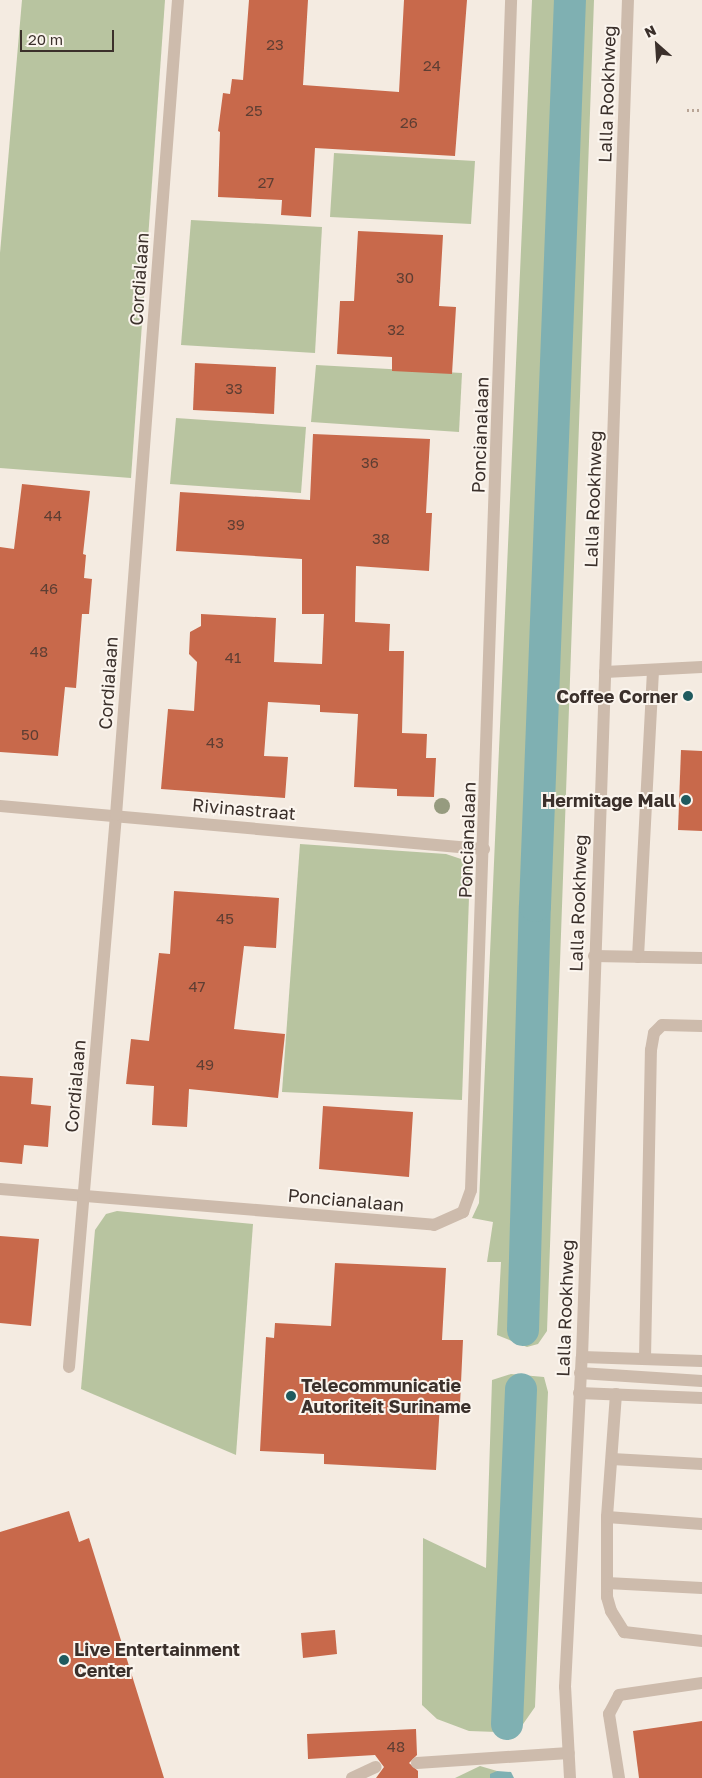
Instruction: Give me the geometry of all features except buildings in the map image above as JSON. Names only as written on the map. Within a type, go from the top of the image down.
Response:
[{"type":"street","name":"Cordialaan","points":[[69,1367],[116,815],[178,0]]},
{"type":"street","name":"Poncianalaan","points":[[0,1189],[434,1225],[463,1212],[471,1190],[512,0]]},
{"type":"street","name":"Lalla Rookhweg","points":[[570,1778],[565,1687],[582,1357],[594,956],[628,0]]},
{"type":"street","points":[[605,672],[702,667]]},
{"type":"street","points":[[638,957],[653,671]]},
{"type":"street","name":"Rivinastraat","points":[[0,806],[484,849]]},
{"type":"street","points":[[594,956],[702,958]]},
{"type":"street","points":[[644,1359],[651,1050],[654,1033],[662,1025],[702,1026]]},
{"type":"street","points":[[582,1357],[702,1361]]},
{"type":"street","points":[[580,1373],[702,1381]]},
{"type":"street","points":[[579,1393],[702,1398]]},
{"type":"street","points":[[616,1394],[607,1517],[607,1583],[611,1611],[624,1632],[702,1641]]},
{"type":"street","points":[[612,1459],[702,1464]]},
{"type":"street","points":[[607,1517],[702,1524]]},
{"type":"street","points":[[607,1583],[702,1588]]},
{"type":"street","points":[[619,1778],[609,1714],[619,1695],[702,1683]]},
{"type":"street","points":[[417,1763],[569,1753]]},
{"type":"street","points":[[352,1778],[376,1767]]},
{"type":"path","points":[[687,110],[702,110]]},
{"type":"green space","points":[[22,0],[165,0],[131,478],[0,468],[0,253]]},
{"type":"green space","points":[[532,0],[594,0],[547,1331],[538,1344],[527,1347],[497,1335],[501,1262],[487,1262],[493,1222],[472,1218],[479,1203]]},
{"type":"green space","points":[[334,153],[475,161],[471,224],[330,217]]},
{"type":"green space","points":[[191,220],[322,227],[315,353],[181,345]]},
{"type":"green space","points":[[316,365],[462,373],[459,432],[311,422]]},
{"type":"green space","points":[[176,418],[306,427],[301,493],[170,484]]},
{"type":"green space","points":[[300,844],[446,854],[461,859],[470,868],[462,1100],[282,1092]]},
{"type":"green space","points":[[117,1211],[253,1224],[236,1455],[81,1389],[95,1230],[106,1214]]},
{"type":"green space","points":[[511,1374],[544,1377],[548,1392],[535,1707],[521,1727],[497,1732],[469,1731],[437,1719],[422,1705],[423,1538],[486,1568],[492,1380]]},
{"type":"green space","points":[[480,1766],[497,1771],[490,1778],[455,1778]]},
{"type":"water","points":[[497,1771],[511,1772],[514,1778],[490,1778],[490,1774]]},
{"type":"waterway","points":[[523,1330],[535,906],[570,0]]},
{"type":"waterway","points":[[507,1724],[521,1389]]},
{"type":"place","name":"Coffee Corner","points":[[688,696]]},
{"type":"place","name":"Hermitage Mall","points":[[686,800]]},
{"type":"place","name":"Telecommunicatie Autoriteit Suriname","points":[[291,1396]]},
{"type":"place","name":"Live Entertainment Center","points":[[64,1660]]}]
